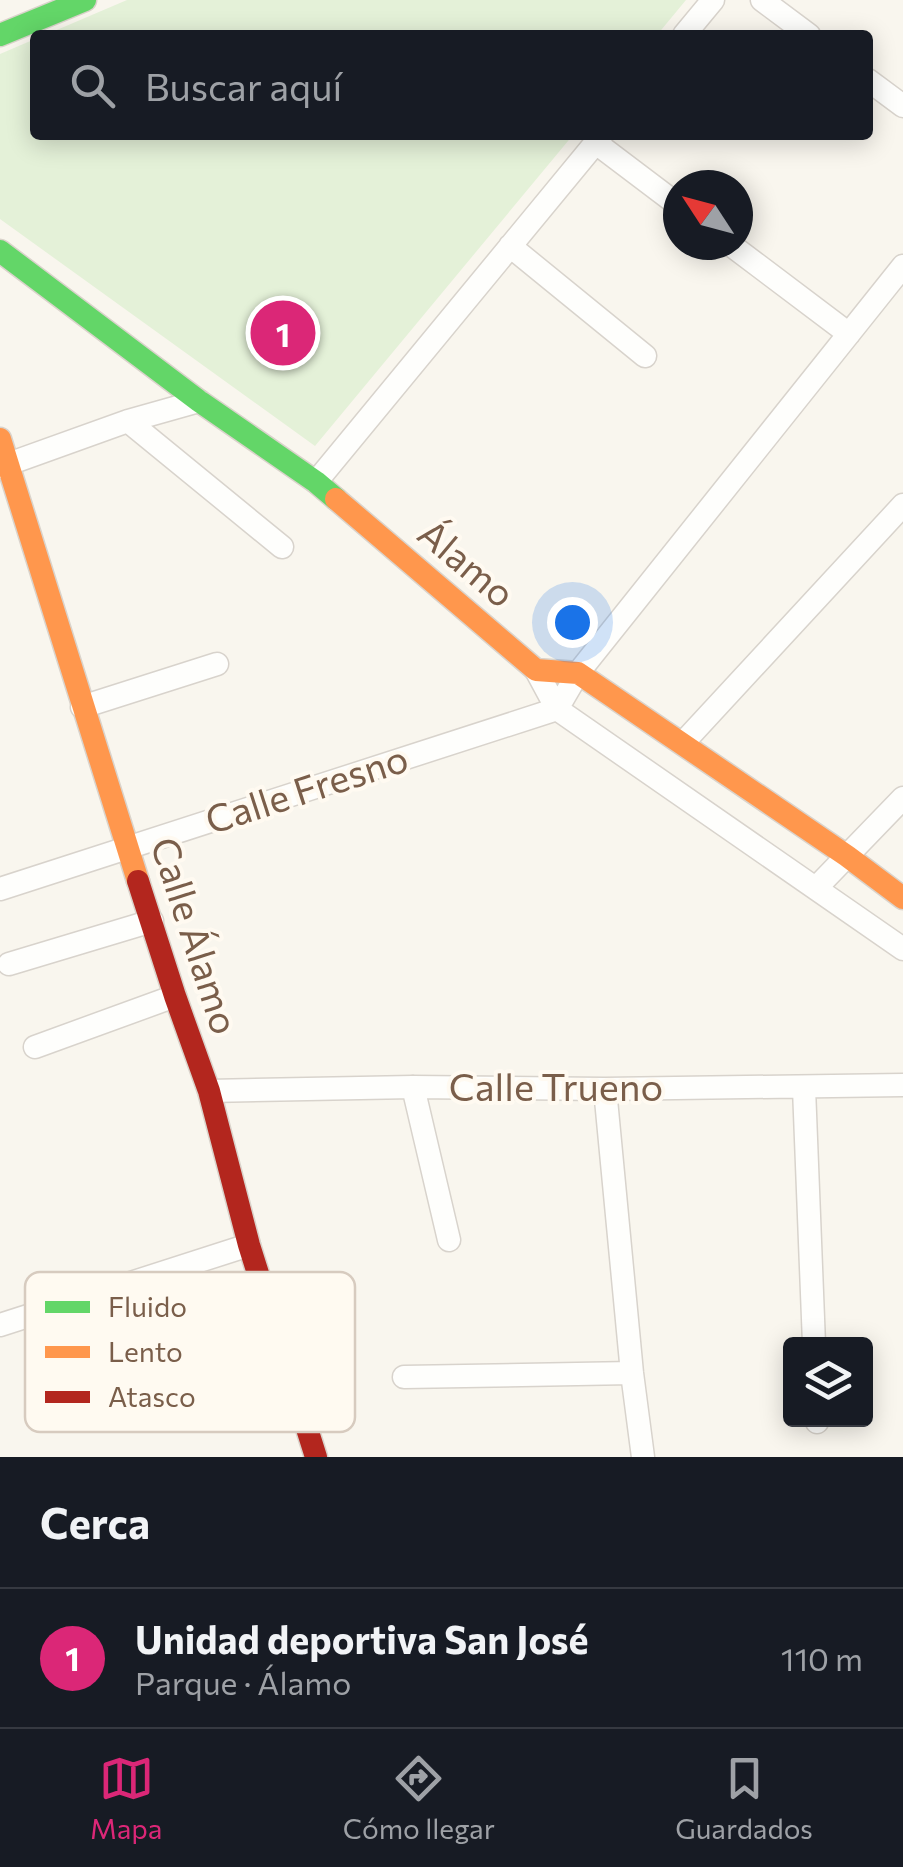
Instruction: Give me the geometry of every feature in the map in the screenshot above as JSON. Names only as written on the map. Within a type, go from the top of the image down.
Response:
[{"type":"street","points":[[0,35],[85,0]]},
{"type":"street","points":[[688,30],[713,0]]},
{"type":"street","points":[[762,0],[802,30]]},
{"type":"street","points":[[873,84],[903,106]]},
{"type":"street","points":[[316,482],[598,140]]},
{"type":"street","points":[[600,140],[663,192]]},
{"type":"street","points":[[510,246],[645,356]]},
{"type":"street","name":"Álamo","points":[[0,251],[199,401],[316,482],[536,670]]},
{"type":"street","points":[[751,260],[849,334]]},
{"type":"street","points":[[557,709],[578,672],[903,266]]},
{"type":"street","points":[[4,466],[128,421],[199,401]]},
{"type":"street","points":[[128,421],[282,547]]},
{"type":"street","name":"Calle Álamo","points":[[0,439],[4,466],[209,1091],[257,1272]]},
{"type":"street","points":[[683,743],[903,505]]},
{"type":"street","points":[[82,707],[217,664]]},
{"type":"street","points":[[536,670],[578,672],[903,898]]},
{"type":"street","points":[[536,670],[557,709],[903,949]]},
{"type":"street","name":"Calle Fresno","points":[[0,888],[557,709]]},
{"type":"street","points":[[816,888],[903,798]]},
{"type":"street","points":[[8,964],[152,922]]},
{"type":"street","points":[[34,1046],[175,996]]},
{"type":"street","name":"Calle Trueno","points":[[209,1091],[903,1086]]},
{"type":"street","points":[[413,1087],[450,1240]]},
{"type":"street","points":[[804,1088],[814,1337]]},
{"type":"street","points":[[605,1089],[643,1457]]},
{"type":"street","points":[[164,1272],[248,1245]]},
{"type":"street","points":[[0,1325],[25,1317]]},
{"type":"street","points":[[404,1376],[632,1373]]},
{"type":"street","name":"Calle Álamo","points":[[308,1432],[316,1457]]},
{"type":"green space","points":[[127,0],[686,0],[661,30],[57,30]]},
{"type":"green space","points":[[30,41],[30,140],[569,140],[315,446],[0,219],[0,54]]},
{"type":"traffic: fast","points":[[0,35],[85,0]]},
{"type":"traffic: fast","points":[[0,251],[336,499]]},
{"type":"traffic: slow","points":[[0,439],[138,881]]},
{"type":"traffic: slow","points":[[336,499],[536,670],[578,673],[903,898]]},
{"type":"traffic: jam","points":[[138,881],[209,1091],[258,1272]]},
{"type":"traffic: jam","points":[[308,1432],[316,1457]]},
{"type":"place","name":"Unidad deportiva San José","points":[[283,333]]}]
